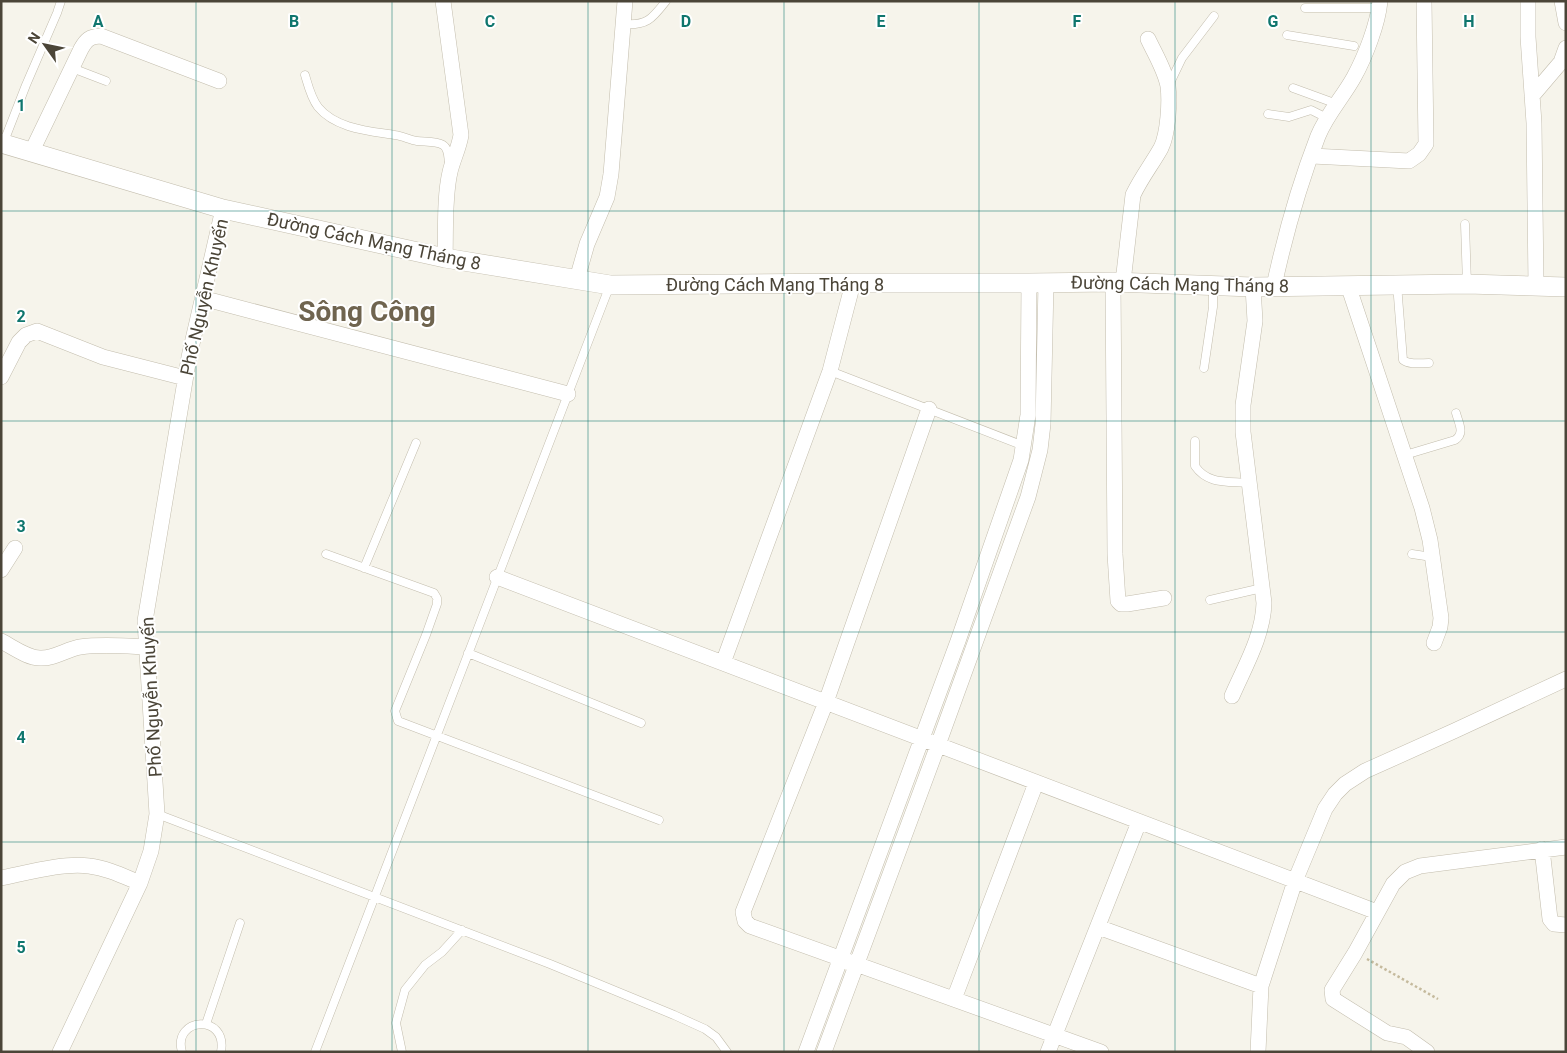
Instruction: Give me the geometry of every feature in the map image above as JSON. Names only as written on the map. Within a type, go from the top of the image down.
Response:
[{"type":"street","points":[[443,1],[461,135],[459,147],[450,172],[445,258]]},
{"type":"street","points":[[577,280],[587,244],[607,197],[611,174],[625,1]]},
{"type":"street","points":[[1312,156],[1409,161],[1419,154],[1426,144],[1424,1]]},
{"type":"street","points":[[1528,1],[1528,37],[1534,123],[1536,286]]},
{"type":"street","points":[[1562,1],[1566,23]]},
{"type":"street","points":[[1274,286],[1289,222],[1318,136],[1327,118],[1354,77],[1360,47],[1377,17],[1379,5]]},
{"type":"street","points":[[30,152],[86,40],[93,36],[101,36],[219,81]]},
{"type":"street","points":[[1148,40],[1168,87],[1167,128],[1165,139],[1133,195],[1118,282],[1115,554],[1118,601],[1121,604],[1164,598]]},
{"type":"street","points":[[1532,96],[1561,62],[1566,48]]},
{"type":"street","name":"Đường Cách Mạng Tháng 8","points":[[2,144],[223,209],[445,258],[610,285],[1118,282],[1253,287],[1397,284],[1566,287]]},
{"type":"street","name":"Phố Nguyễn Khuyến","points":[[60,1052],[140,883],[152,850],[156,814],[145,621],[185,378],[223,209]]},
{"type":"street","points":[[723,663],[830,371],[853,283]]},
{"type":"street","points":[[806,1052],[958,641],[1021,460],[1028,415],[1037,283]]},
{"type":"street","points":[[824,1052],[1028,497],[1040,450],[1043,424],[1037,283]]},
{"type":"street","points":[[1348,285],[1422,508],[1432,557],[1441,618],[1434,643]]},
{"type":"street","points":[[1232,696],[1260,631],[1263,617],[1262,588],[1249,482],[1243,405],[1255,321],[1253,287]]},
{"type":"street","points":[[202,298],[568,394]]},
{"type":"street","points":[[1,377],[19,342],[26,335],[37,331],[103,357],[185,378]]},
{"type":"street","points":[[929,409],[826,702],[743,912],[745,921],[750,926],[1101,1052]]},
{"type":"street","points":[[1,570],[15,548]]},
{"type":"street","points":[[497,577],[1378,912]]},
{"type":"street","points":[[1,641],[28,656],[38,658],[49,658],[88,646],[146,647]]},
{"type":"street","points":[[958,641],[974,647]]},
{"type":"street","points":[[1258,1052],[1261,986],[1295,881],[1325,809],[1345,784],[1364,771],[1566,678]]},
{"type":"street","points":[[954,999],[1036,783]]},
{"type":"street","points":[[1048,1052],[1139,822]]},
{"type":"street","points":[[1427,1052],[1406,1037],[1388,1034],[1333,999],[1332,990],[1394,884],[1405,872],[1420,866],[1566,847]]},
{"type":"street","points":[[1542,849],[1550,919],[1554,924],[1566,925]]},
{"type":"street","points":[[1,878],[69,866],[87,865],[103,868],[140,883]]},
{"type":"street","points":[[1098,927],[1261,986]]},
{"type":"lane","points":[[2,144],[58,13],[61,1]]},
{"type":"lane","points":[[623,24],[644,23],[656,14],[666,1]]},
{"type":"lane","points":[[1305,8],[1379,5]]},
{"type":"lane","points":[[1168,87],[1182,58],[1214,16]]},
{"type":"lane","points":[[1287,35],[1360,47]]},
{"type":"lane","points":[[72,68],[106,81]]},
{"type":"lane","points":[[305,75],[312,98],[325,114],[352,128],[397,135],[444,146],[447,149],[450,172]]},
{"type":"lane","points":[[1292,88],[1337,104]]},
{"type":"lane","points":[[1268,114],[1289,117],[1311,110],[1327,118]]},
{"type":"lane","points":[[1465,224],[1467,284]]},
{"type":"lane","points":[[1397,284],[1403,360],[1412,363],[1429,363]]},
{"type":"lane","points":[[315,1052],[610,285]]},
{"type":"lane","points":[[1204,368],[1213,306],[1213,285]]},
{"type":"lane","points":[[830,371],[1024,446],[1040,450]]},
{"type":"lane","points":[[1405,455],[1455,440],[1460,436],[1462,432],[1456,413]]},
{"type":"lane","points":[[1195,441],[1195,466],[1200,474],[1212,480],[1249,482]]},
{"type":"lane","points":[[364,568],[416,443]]},
{"type":"lane","points":[[326,554],[434,593],[437,598],[437,604],[426,634],[395,711],[398,721],[659,820]]},
{"type":"lane","points":[[1412,554],[1432,557]]},
{"type":"lane","points":[[1210,600],[1262,588]]},
{"type":"lane","points":[[468,653],[641,723]]},
{"type":"lane","points":[[156,814],[375,896],[550,964],[674,1015],[705,1029],[716,1037],[727,1052]]},
{"type":"lane","points":[[206,1024],[240,923]]},
{"type":"lane","points":[[402,1052],[396,1023],[405,990],[425,965],[442,952],[462,930]]},
{"type":"lane","points":[[182,1052],[180,1046],[182,1036],[188,1029],[196,1024],[206,1024],[214,1028],[219,1034],[222,1042],[221,1052]]},
{"type":"path","points":[[1355,952],[1438,999]]},
{"type":"district","name":"Sông Công","points":[[367,311]]}]
